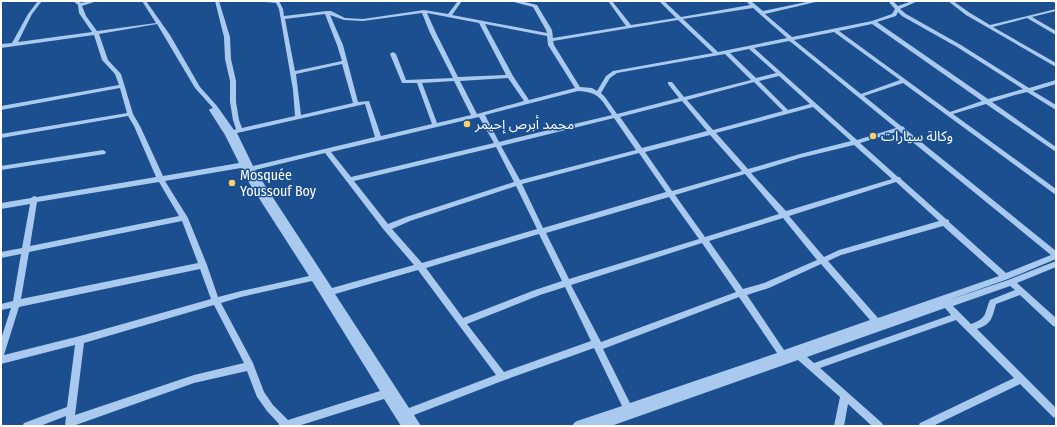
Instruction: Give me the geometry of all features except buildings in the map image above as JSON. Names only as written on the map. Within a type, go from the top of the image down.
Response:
[{"type":"street","points":[[14,44],[30,14],[40,1]]},
{"type":"street","points":[[95,1],[78,3],[86,21],[96,33],[106,61],[117,73],[126,96],[129,114],[137,126],[160,180],[184,218],[216,302],[250,366],[260,394],[270,408],[285,425],[385,394]]},
{"type":"street","points":[[139,1],[155,24],[194,89],[211,109],[228,135],[246,168],[313,278],[406,426]]},
{"type":"street","points":[[144,1],[167,35],[198,88],[216,107],[233,132],[246,168],[331,292],[416,426]]},
{"type":"street","points":[[217,1],[227,37],[228,59],[233,81],[233,102],[236,120],[240,131]]},
{"type":"street","points":[[265,1],[277,2],[281,9],[298,100],[298,117]]},
{"type":"street","points":[[450,15],[460,1]]},
{"type":"street","points":[[512,1],[535,6],[548,27],[549,38],[554,51],[571,76],[578,90]]},
{"type":"street","points":[[610,1],[630,27]]},
{"type":"street","points":[[661,1],[717,54]]},
{"type":"street","points":[[577,426],[629,412],[800,356],[946,304],[1008,280],[1056,255],[748,1]]},
{"type":"street","points":[[762,13],[818,1]]},
{"type":"street","points":[[890,1],[904,15],[947,39],[1056,108]]},
{"type":"street","points":[[598,93],[608,76],[615,72],[717,54],[873,22],[894,15],[898,8],[916,1]]},
{"type":"street","points":[[950,1],[955,6],[1056,66]]},
{"type":"street","points":[[282,18],[327,12],[344,19],[363,20],[424,11],[450,15],[549,38],[630,27],[754,6]]},
{"type":"street","points":[[990,26],[1056,10]]},
{"type":"street","points":[[424,11],[432,33],[478,115],[498,144],[518,183],[598,345],[629,412]]},
{"type":"street","points":[[327,12],[345,62],[356,104]]},
{"type":"street","points":[[1028,17],[1056,32]]},
{"type":"street","points":[[481,22],[510,76],[527,102]]},
{"type":"street","points":[[873,22],[1056,150]]},
{"type":"street","points":[[1,46],[155,24]]},
{"type":"street","points":[[835,30],[1056,193]]},
{"type":"street","points":[[792,38],[798,41],[1056,250]]},
{"type":"street","points":[[750,47],[946,222],[1056,323]]},
{"type":"street","points":[[726,52],[787,112]]},
{"type":"street","points":[[393,54],[404,82],[510,76]]},
{"type":"street","points":[[293,73],[345,62]]},
{"type":"street","points":[[350,180],[616,116],[779,74]]},
{"type":"street","points":[[419,81],[435,125]]},
{"type":"street","points":[[864,94],[903,81]]},
{"type":"street","points":[[948,114],[986,101],[1056,82]]},
{"type":"street","points":[[670,83],[682,99],[784,214],[822,260],[878,322]]},
{"type":"street","points":[[1,108],[122,86]]},
{"type":"street","points":[[1,206],[34,199],[246,168],[478,115],[578,90],[592,90],[598,93],[616,116],[783,355]]},
{"type":"street","points":[[233,132],[367,102],[379,138]]},
{"type":"street","points":[[387,228],[408,219],[518,183],[815,105]]},
{"type":"street","points":[[1,136],[129,114]]},
{"type":"street","points":[[331,292],[800,156],[856,142],[902,128]]},
{"type":"street","points":[[328,150],[387,228],[420,266],[502,377]]},
{"type":"street","points":[[1,168],[103,152]]},
{"type":"street","points":[[462,322],[538,292],[568,284],[784,214],[898,179]]},
{"type":"street","points":[[1,353],[16,304],[24,250],[34,199]]},
{"type":"street","points":[[1,255],[184,218]]},
{"type":"street","points":[[407,413],[502,377],[598,345],[741,293],[766,286],[822,260],[946,222]]},
{"type":"street","points":[[598,426],[629,412],[783,355],[878,322],[1056,264]]},
{"type":"street","points":[[1,308],[203,265]]},
{"type":"street","points":[[1,360],[80,340],[241,294],[313,278]]},
{"type":"street","points":[[970,328],[985,323],[988,320],[993,302],[1020,291]]},
{"type":"street","points":[[946,304],[1056,414]]},
{"type":"street","points":[[813,367],[957,316]]},
{"type":"street","points":[[80,340],[69,424],[194,379],[250,366]]},
{"type":"street","points":[[800,356],[879,426]]},
{"type":"street","points":[[923,426],[1021,379]]},
{"type":"street","points":[[839,426],[845,396]]},
{"type":"street","points":[[27,426],[71,410]]},
{"type":"place","name":"محمد أبرص إحيمر","points":[[467,124]]},
{"type":"place","name":"وكالة سيارات","points":[[873,136]]},
{"type":"place","name":"Mosquée Youssouf Boy","points":[[232,183]]}]
